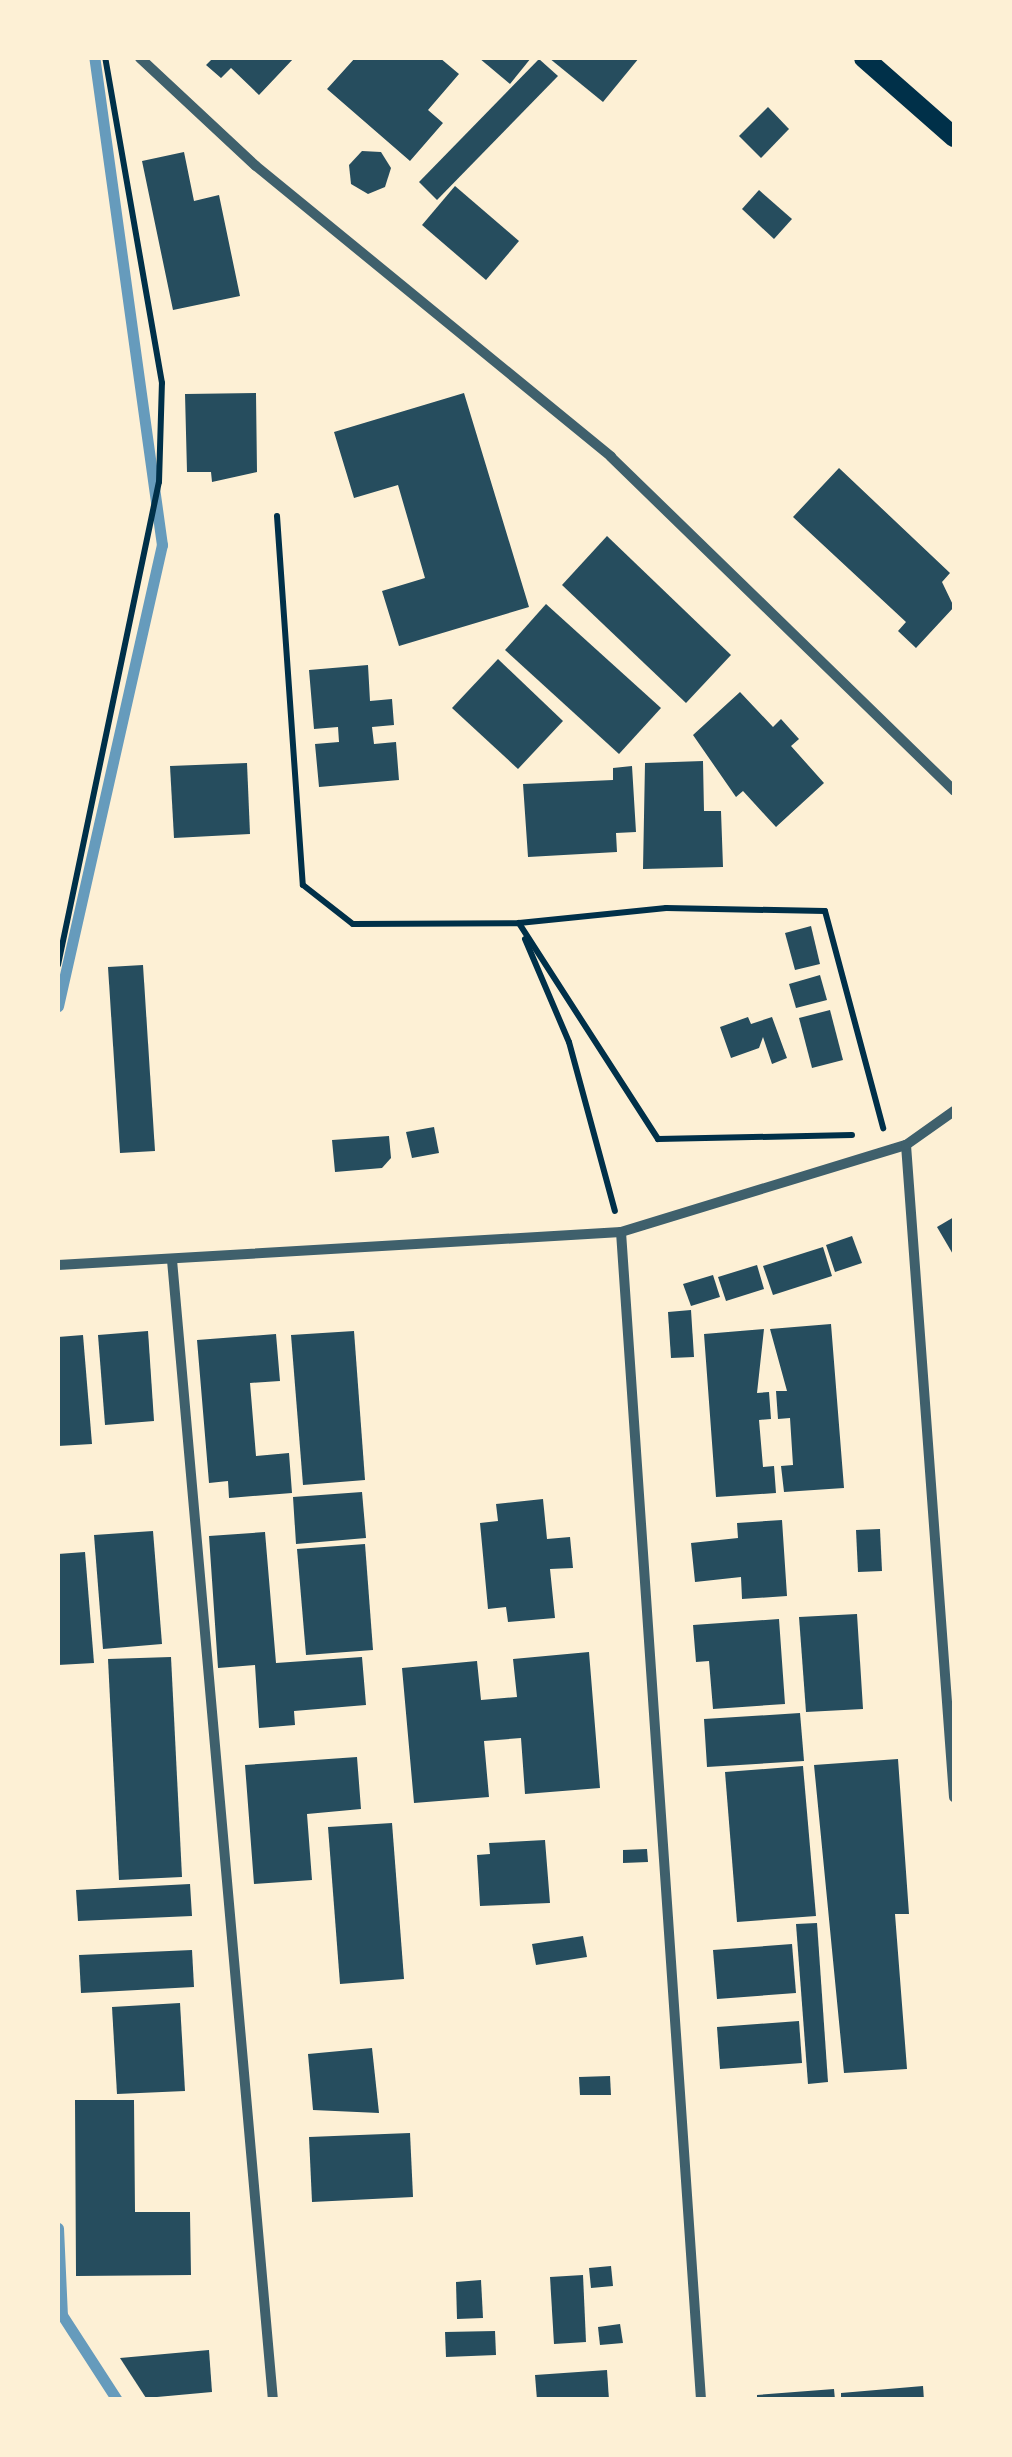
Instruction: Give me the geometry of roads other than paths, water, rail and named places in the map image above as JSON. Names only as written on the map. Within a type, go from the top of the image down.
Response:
[{"type":"main road","points":[[864,58],[954,137]]},
{"type":"street","points":[[140,58],[256,166],[611,458],[954,791]]},
{"type":"street","points":[[58,1265],[620,1232],[906,1145],[954,1112]]},
{"type":"street","points":[[906,1145],[954,1797]]},
{"type":"street","points":[[620,1232],[700,2400]]},
{"type":"street","points":[[172,1260],[273,2400]]},
{"type":"waterway","points":[[58,1006],[162,545],[94,58]]},
{"type":"waterway","points":[[58,2228],[62,2315],[117,2400]]}]
